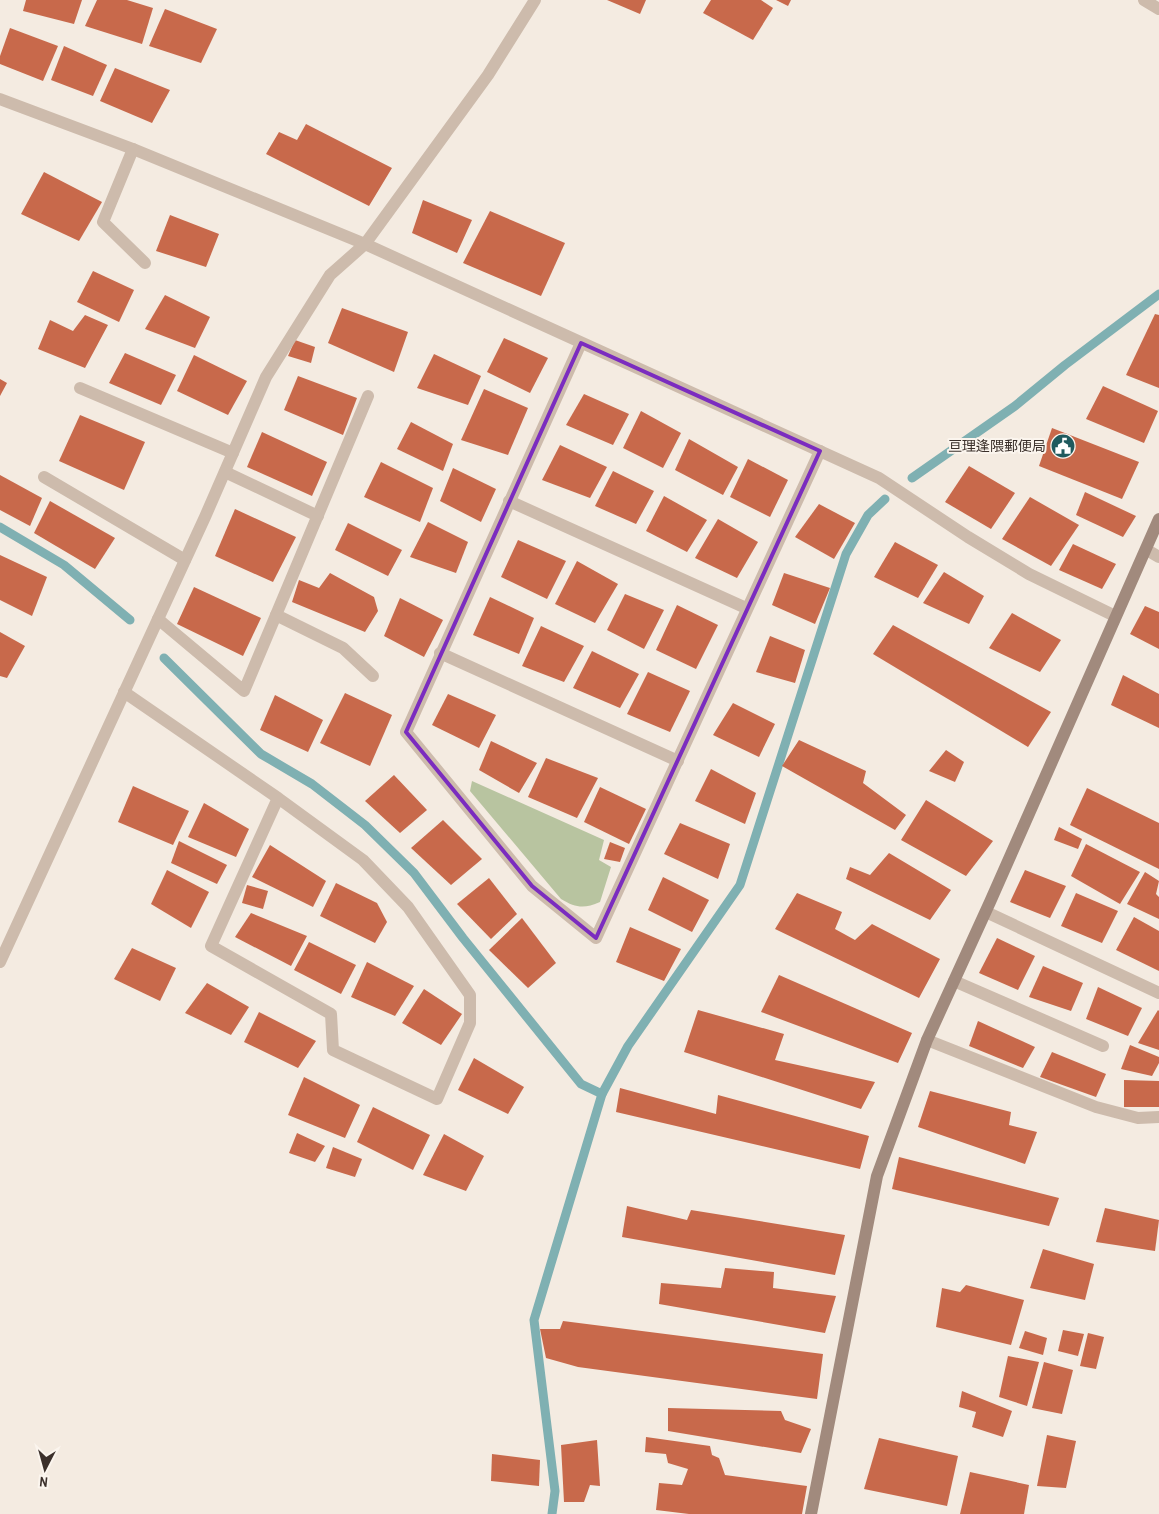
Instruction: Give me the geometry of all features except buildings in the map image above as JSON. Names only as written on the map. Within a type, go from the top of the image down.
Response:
[{"type":"street","points":[[0,962],[3,947],[158,620],[266,377],[330,275],[365,244],[488,75],[535,0]]},
{"type":"street","points":[[1144,0],[1159,9]]},
{"type":"street","points":[[0,99],[132,149],[365,244],[879,478],[968,537],[1029,574],[1115,616]]},
{"type":"street","points":[[132,149],[103,222],[145,263]]},
{"type":"street","points":[[581,343],[406,732],[532,886],[596,938],[746,608],[820,451]]},
{"type":"street","points":[[80,388],[233,453]]},
{"type":"street","points":[[158,620],[244,691],[368,396]]},
{"type":"street","points":[[225,472],[318,516]]},
{"type":"street","points":[[44,477],[185,560]]},
{"type":"street","points":[[509,501],[746,608]]},
{"type":"street","points":[[811,1514],[877,1176],[926,1040],[986,912],[1115,616],[1147,550],[1159,519]]},
{"type":"street","points":[[1147,550],[1159,557]]},
{"type":"street","points":[[276,615],[343,648],[373,676]]},
{"type":"street","points":[[440,653],[678,761]]},
{"type":"street","points":[[124,692],[278,798],[363,860],[408,908],[470,995],[470,1023],[437,1099],[333,1050],[331,1014],[211,946],[278,798]]},
{"type":"street","points":[[986,912],[1159,993]]},
{"type":"street","points":[[954,981],[1103,1046]]},
{"type":"street","points":[[926,1040],[1096,1107],[1138,1118],[1159,1117]]},
{"type":"highlighted area","points":[[581,343],[820,451],[596,938],[532,886],[406,732]]},
{"type":"green space","points":[[472,781],[604,840],[599,860],[611,867],[600,902],[589,906],[580,906],[561,899],[470,791]]},
{"type":"waterway","points":[[912,478],[1015,406],[1065,365],[1159,294]]},
{"type":"waterway","points":[[164,658],[261,754],[312,784],[365,825],[414,873],[463,938],[581,1084],[602,1094],[628,1046],[740,885],[846,554],[868,515],[885,499]]},
{"type":"waterway","points":[[0,527],[64,565],[130,620]]},
{"type":"waterway","points":[[552,1514],[555,1491],[534,1320],[602,1094]]},
{"type":"place","name":"亘理逢隈郵便局","points":[[1063,446]]}]
